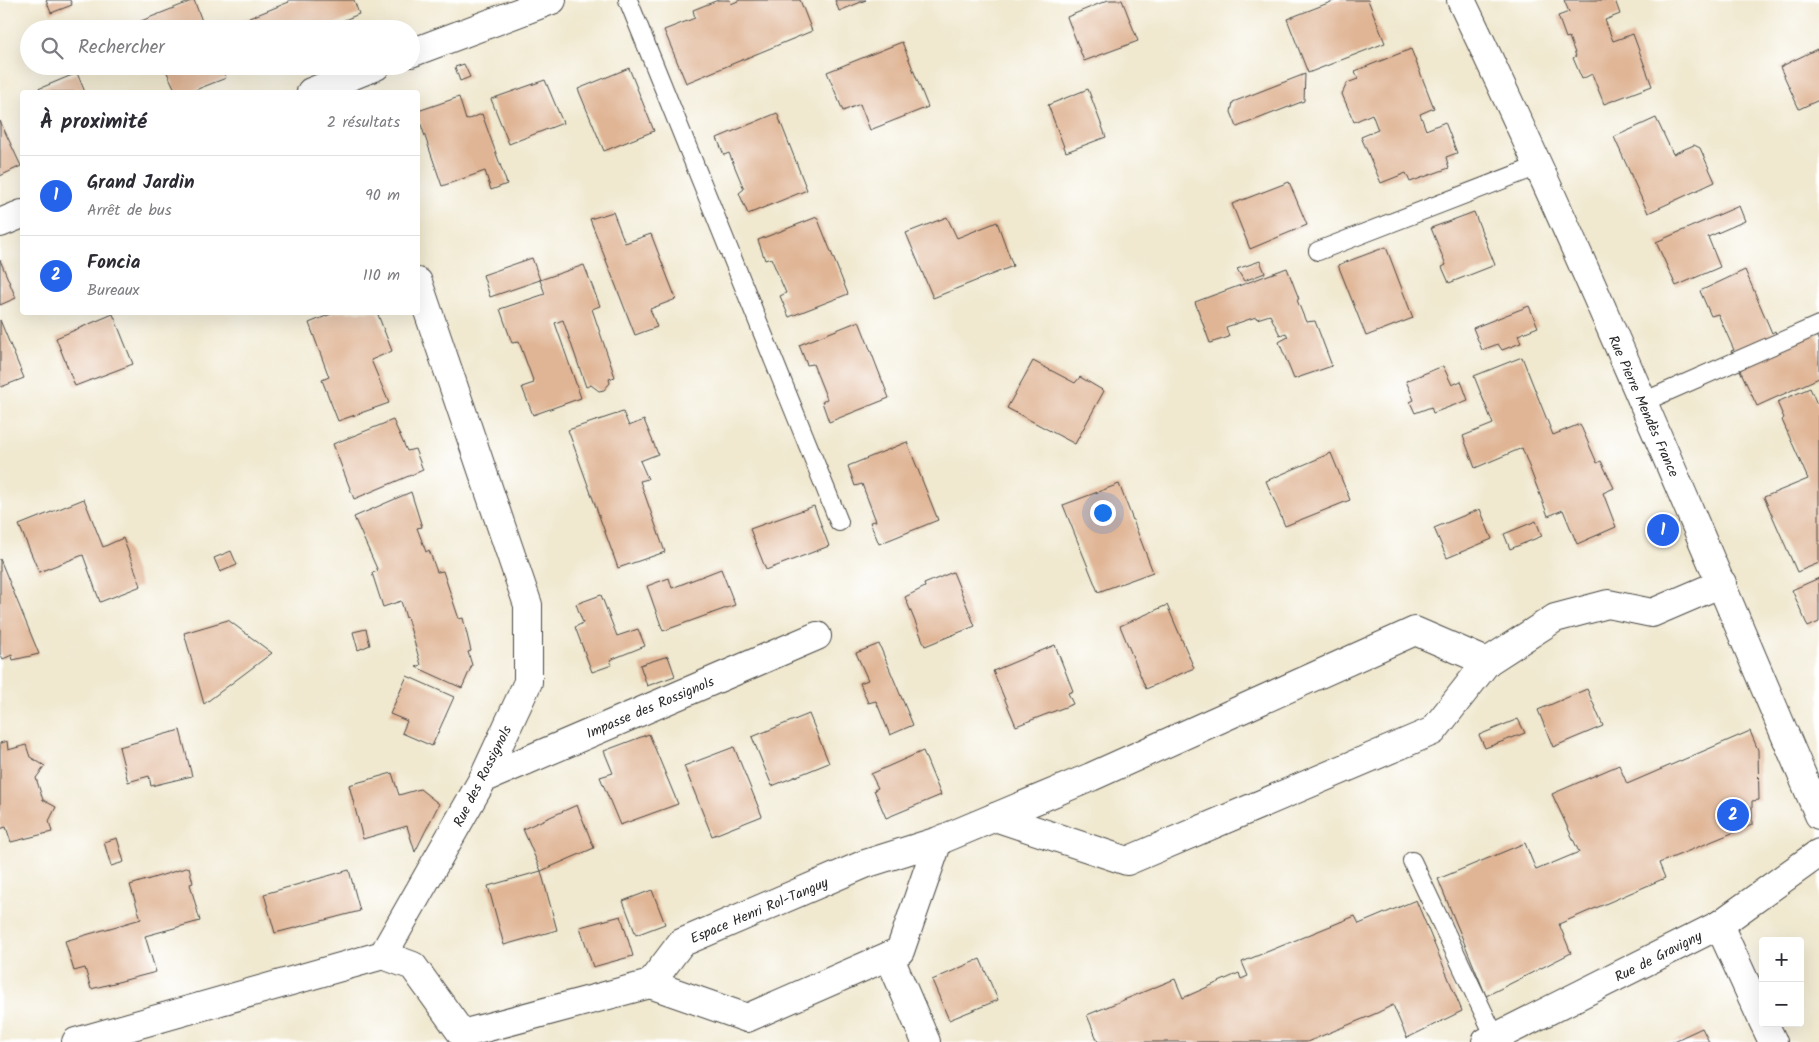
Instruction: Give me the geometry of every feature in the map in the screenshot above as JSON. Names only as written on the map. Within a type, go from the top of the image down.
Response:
[{"type":"street","points":[[420,49],[510,7],[552,0]]},
{"type":"street","name":"Rue Pierre Mendès France","points":[[1461,0],[1644,402],[1819,815]]},
{"type":"street","points":[[322,90],[350,85],[364,75]]},
{"type":"street","points":[[0,223],[20,215]]},
{"type":"street","name":"Rue des Rossignols","points":[[383,955],[483,779],[528,682],[528,606],[420,288]]},
{"type":"street","points":[[995,818],[1127,861],[1433,731],[1487,662],[1555,618],[1608,604],[1652,613],[1722,583]]},
{"type":"street","name":"Espace Henri Rol-Tanguy","points":[[650,984],[681,943],[864,864],[938,841],[995,818],[1091,777],[1415,631],[1487,662]]},
{"type":"street","name":"Impasse des Rossignols","points":[[483,779],[816,636]]},
{"type":"street","points":[[76,1042],[383,955],[413,966],[462,1034],[650,984],[748,1018],[900,951],[938,841]]},
{"type":"street","name":"Rue de Gravigny","points":[[1491,1040],[1719,925],[1819,853]]},
{"type":"street","points":[[1719,925],[1759,1013]]},
{"type":"street","points":[[889,956],[926,1042]]},
{"type":"street","points":[[1765,1027],[1772,1042]]},
{"type":"lane","points":[[628,0],[839,522]]},
{"type":"lane","points":[[1318,251],[1538,166]]},
{"type":"lane","points":[[1644,402],[1819,326]]},
{"type":"lane","points":[[1412,861],[1491,1040]]},
{"type":"building","points":[[46,0],[70,0],[72,5],[51,13]]},
{"type":"building","points":[[194,0],[202,20],[144,20]]},
{"type":"building","points":[[288,0],[354,0],[359,14],[345,20],[244,20],[289,2]]},
{"type":"building","points":[[718,0],[730,0],[731,4],[740,0],[800,0],[812,31],[686,83],[664,30],[695,18],[693,10]]},
{"type":"building","points":[[835,0],[866,0],[839,11]]},
{"type":"building","points":[[1108,0],[1122,0],[1138,41],[1084,61],[1067,17]]},
{"type":"building","points":[[1336,0],[1368,0],[1385,43],[1308,73],[1287,19]]},
{"type":"building","points":[[1564,0],[1615,0],[1620,14],[1605,20],[1613,41],[1633,34],[1652,86],[1604,104],[1592,74],[1582,79],[1573,58],[1576,56],[1569,37],[1566,38],[1558,16],[1569,12]]},
{"type":"building","points":[[902,42],[928,107],[870,130],[860,104],[843,111],[827,72]]},
{"type":"building","points":[[1411,49],[1434,108],[1420,114],[1426,130],[1445,122],[1457,153],[1446,157],[1449,168],[1410,182],[1406,173],[1381,183],[1361,137],[1378,130],[1372,114],[1354,122],[1342,94],[1347,83],[1358,79],[1355,71]]},
{"type":"building","points":[[1817,49],[1819,53],[1819,100],[1799,109],[1780,67]]},
{"type":"building","points":[[464,64],[470,77],[460,81],[455,67]]},
{"type":"building","points":[[629,68],[654,131],[604,151],[578,89]]},
{"type":"building","points":[[1305,74],[1304,101],[1237,127],[1231,112],[1233,102]]},
{"type":"building","points":[[72,75],[78,75],[84,90],[36,90]]},
{"type":"building","points":[[168,75],[225,75],[226,78],[195,90],[175,90]]},
{"type":"building","points":[[545,80],[563,123],[509,144],[491,99]]},
{"type":"building","points":[[1088,89],[1106,137],[1066,152],[1048,105]]},
{"type":"building","points":[[459,97],[466,120],[482,114],[507,184],[491,190],[485,171],[442,186],[420,122],[420,110]]},
{"type":"building","points":[[777,113],[807,190],[748,214],[739,193],[744,189],[729,153],[724,155],[717,138]]},
{"type":"building","points":[[1656,118],[1673,154],[1694,145],[1700,148],[1715,182],[1648,213],[1614,137]]},
{"type":"building","points":[[0,121],[20,166],[0,176]]},
{"type":"building","points":[[1289,182],[1307,225],[1250,249],[1232,204]]},
{"type":"building","points":[[1739,206],[1745,221],[1708,237],[1720,267],[1676,286],[1656,242]]},
{"type":"building","points":[[613,212],[625,243],[651,234],[676,299],[650,309],[657,327],[635,335],[590,219]]},
{"type":"building","points":[[1474,212],[1495,265],[1449,283],[1442,267],[1446,265],[1431,228]]},
{"type":"building","points":[[817,217],[848,294],[789,317],[780,296],[786,293],[771,258],[765,260],[758,240]]},
{"type":"building","points":[[947,217],[957,238],[997,222],[1013,266],[933,298],[906,233]]},
{"type":"building","points":[[1386,247],[1413,318],[1366,336],[1338,265]]},
{"type":"building","points":[[532,258],[540,280],[490,297],[483,275]]},
{"type":"building","points":[[0,260],[16,298],[0,305]]},
{"type":"building","points":[[1260,261],[1265,273],[1244,281],[1237,269]]},
{"type":"building","points":[[584,265],[600,306],[592,309],[615,377],[609,379],[610,383],[604,390],[599,391],[591,385],[586,387],[563,320],[555,323],[581,398],[533,415],[522,387],[534,383],[519,342],[512,343],[500,309],[545,294],[540,280]]},
{"type":"building","points":[[1287,268],[1306,322],[1315,321],[1332,366],[1294,379],[1279,342],[1288,337],[1286,333],[1280,335],[1270,315],[1257,319],[1256,317],[1226,327],[1229,337],[1210,343],[1195,302]]},
{"type":"building","points":[[1745,270],[1772,333],[1775,331],[1781,347],[1815,332],[1819,342],[1819,378],[1757,406],[1731,351],[1734,350],[1718,314],[1711,316],[1700,291]]},
{"type":"building","points":[[1529,306],[1538,327],[1518,335],[1521,343],[1502,350],[1498,344],[1482,350],[1473,328]]},
{"type":"building","points":[[113,315],[133,364],[75,386],[56,338]]},
{"type":"building","points":[[329,315],[378,315],[392,351],[371,360],[389,403],[338,421],[322,380],[329,377],[309,323]]},
{"type":"building","points":[[0,320],[24,378],[1,387],[0,383]]},
{"type":"building","points":[[859,321],[889,398],[829,422],[822,402],[827,399],[813,364],[807,365],[799,345]]},
{"type":"building","points":[[1522,357],[1553,435],[1580,424],[1597,463],[1601,461],[1614,488],[1603,493],[1616,527],[1577,544],[1563,510],[1548,516],[1522,448],[1475,468],[1463,436],[1493,424],[1474,376]]},
{"type":"building","points":[[1033,361],[1075,383],[1080,377],[1104,391],[1075,444],[1007,408]]},
{"type":"building","points":[[1443,366],[1452,385],[1461,381],[1468,400],[1433,413],[1431,407],[1415,413],[1410,402],[1414,400],[1406,381]]},
{"type":"building","points":[[1810,388],[1817,404],[1819,403],[1819,563],[1797,572],[1764,497],[1808,479],[1782,420],[1784,418],[1777,402]]},
{"type":"building","points":[[623,412],[629,426],[644,420],[658,454],[640,461],[648,479],[640,481],[665,552],[618,568],[568,430]]},
{"type":"building","points":[[393,420],[407,451],[415,449],[423,470],[354,499],[333,444]]},
{"type":"building","points":[[907,442],[938,520],[879,544],[870,522],[876,521],[862,484],[855,486],[848,466]]},
{"type":"building","points":[[1331,453],[1350,500],[1285,526],[1266,481]]},
{"type":"building","points":[[1119,484],[1153,572],[1098,592],[1063,505]]},
{"type":"building","points":[[411,492],[422,527],[417,528],[426,552],[429,550],[437,572],[443,571],[459,619],[463,618],[471,651],[468,652],[472,665],[462,688],[416,667],[421,665],[401,601],[383,607],[372,573],[378,571],[354,517]]},
{"type":"building","points":[[84,499],[103,547],[123,538],[141,586],[100,602],[83,555],[39,572],[19,525]]},
{"type":"building","points":[[814,506],[829,546],[766,570],[750,529]]},
{"type":"building","points":[[1480,509],[1492,539],[1447,558],[1434,528]]},
{"type":"building","points":[[1536,521],[1542,536],[1510,549],[1504,534]]},
{"type":"building","points":[[231,551],[237,565],[220,572],[214,558]]},
{"type":"building","points":[[0,559],[39,654],[13,660],[12,655],[3,659],[0,653]]},
{"type":"building","points":[[721,569],[735,605],[663,631],[647,586],[669,578],[672,588]]},
{"type":"building","points":[[953,572],[975,626],[925,646],[905,597],[925,587],[924,584]]},
{"type":"building","points":[[1819,578],[1819,622],[1808,627],[1792,590]]},
{"type":"building","points":[[601,595],[617,636],[638,629],[645,646],[610,660],[612,665],[592,672],[575,627],[583,623],[576,604]]},
{"type":"building","points":[[1167,605],[1194,668],[1146,689],[1120,626]]},
{"type":"building","points":[[228,620],[272,653],[204,704],[184,633]]},
{"type":"building","points":[[366,629],[370,645],[358,650],[353,632]]},
{"type":"building","points":[[879,644],[913,725],[890,735],[876,701],[868,703],[860,683],[868,680],[856,653]]},
{"type":"building","points":[[1055,645],[1073,691],[1068,693],[1073,704],[1016,726],[993,671]]},
{"type":"building","points":[[668,656],[675,676],[647,686],[640,665]]},
{"type":"building","points":[[407,676],[454,697],[432,746],[402,733],[407,721],[390,714]]},
{"type":"building","points":[[1587,689],[1603,726],[1553,747],[1538,710]]},
{"type":"building","points":[[809,714],[829,763],[772,786],[752,737]]},
{"type":"building","points":[[1518,719],[1525,733],[1485,748],[1479,735]]},
{"type":"building","points":[[180,730],[192,776],[151,786],[149,776],[128,782],[119,747]]},
{"type":"building","points":[[1750,731],[1758,750],[1759,800],[1752,801],[1752,825],[1659,863],[1665,878],[1559,924],[1571,953],[1486,996],[1438,879],[1525,843],[1536,870],[1579,852],[1552,794],[1619,765],[1627,784]]},
{"type":"building","points":[[649,734],[678,804],[620,825],[600,777],[613,773],[604,751]]},
{"type":"building","points":[[7,741],[8,750],[26,745],[30,757],[45,766],[36,778],[43,800],[56,807],[49,821],[52,832],[11,842],[6,827],[0,829],[0,743]]},
{"type":"building","points":[[734,747],[762,816],[712,836],[684,766]]},
{"type":"building","points":[[923,751],[941,795],[886,818],[874,790],[878,788],[871,774]]},
{"type":"building","points":[[392,773],[399,795],[420,789],[439,804],[415,852],[407,826],[363,839],[349,785]]},
{"type":"building","points":[[577,805],[594,848],[541,871],[523,829]]},
{"type":"building","points":[[117,838],[124,862],[111,866],[104,842]]},
{"type":"building","points":[[189,867],[193,883],[190,884],[200,921],[145,936],[156,972],[91,989],[85,968],[74,971],[65,941],[141,919],[130,885]]},
{"type":"building","points":[[349,870],[360,911],[275,933],[264,894]]},
{"type":"building","points":[[541,871],[557,930],[504,945],[488,886]]},
{"type":"building","points":[[652,890],[665,924],[636,935],[623,901]]},
{"type":"building","points":[[1416,900],[1462,1011],[1407,1038],[1393,1005],[1307,1042],[1098,1042],[1087,1015],[1175,979],[1183,998],[1239,973],[1241,979],[1248,976],[1242,962],[1355,916],[1359,924]]},
{"type":"building","points":[[621,916],[633,956],[593,967],[580,927]]},
{"type":"building","points":[[980,959],[998,1000],[949,1020],[932,980]]},
{"type":"building","points":[[1702,1028],[1709,1042],[1672,1042]]},
{"type":"place","name":"Grand Jardin","points":[[1663,530]]},
{"type":"place","name":"Foncia","points":[[1733,815]]}]
